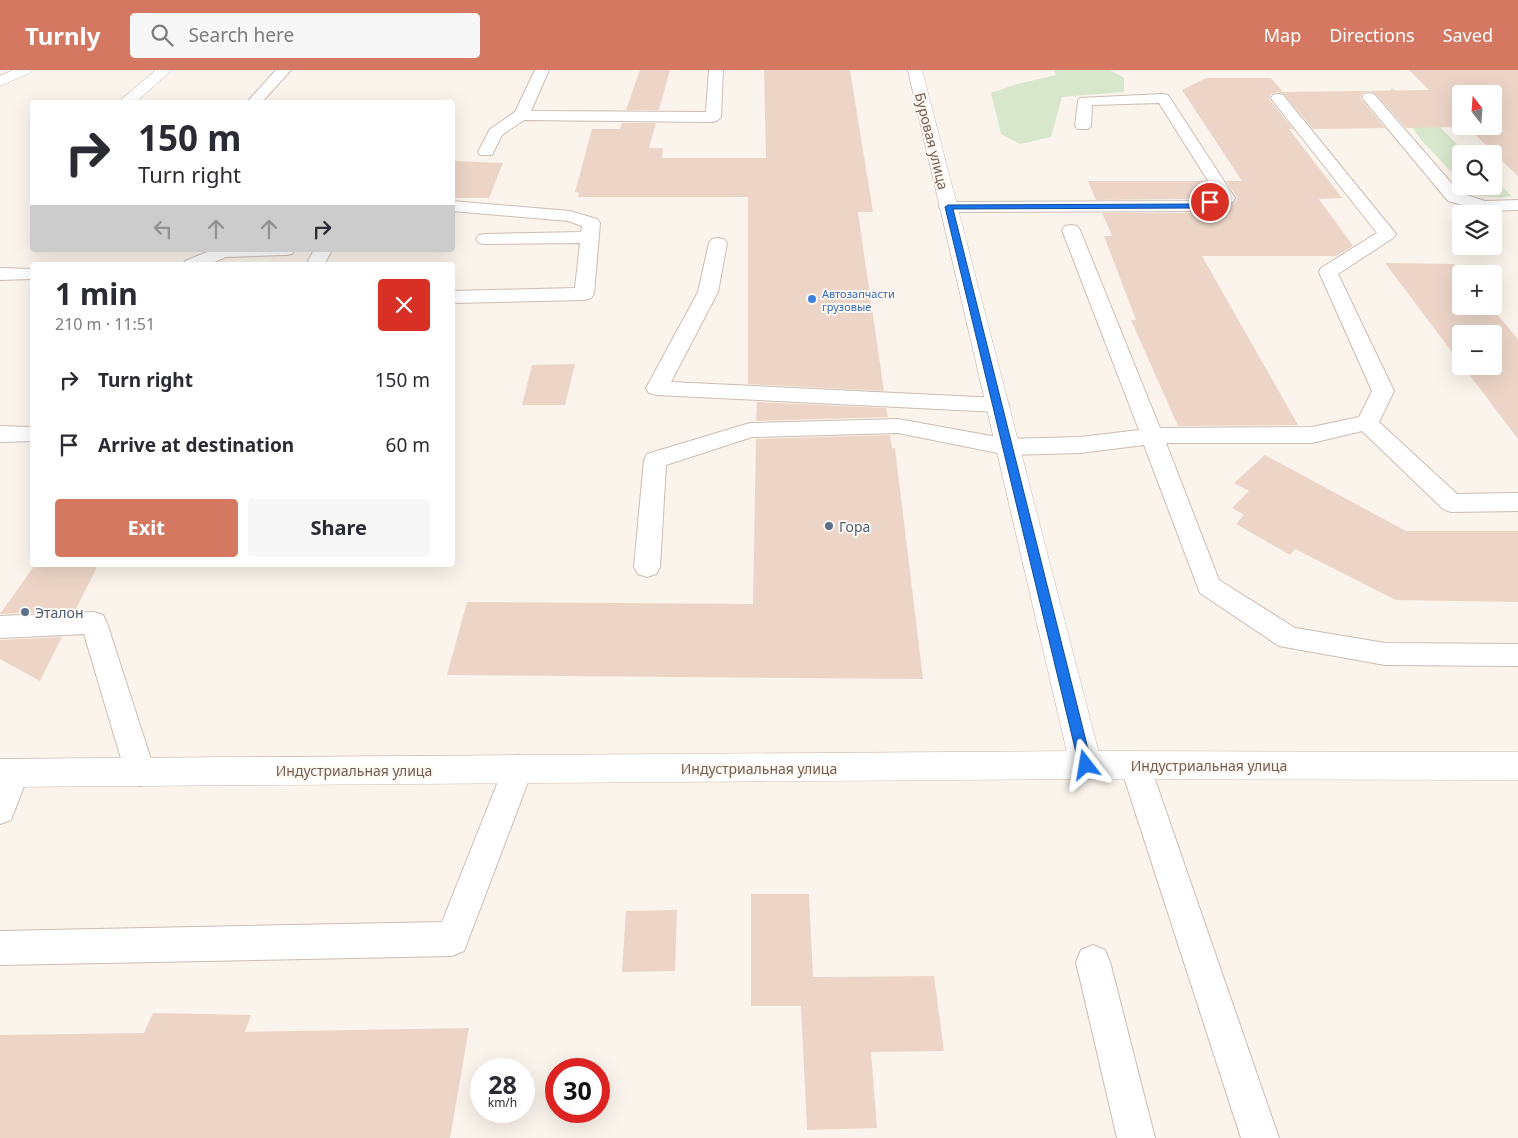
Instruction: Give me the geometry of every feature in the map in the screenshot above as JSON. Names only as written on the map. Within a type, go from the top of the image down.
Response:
[{"type":"street","points":[[0,82],[25,70]]},
{"type":"street","points":[[130,100],[165,70]]},
{"type":"street","name":"Буровая улица","points":[[915,70],[1086,765]]},
{"type":"street","name":"Индустриальная улица","points":[[7,773],[1086,765],[1518,766]]},
{"type":"lane","points":[[256,100],[284,70]]},
{"type":"lane","points":[[486,152],[495,132],[521,115],[542,70]]},
{"type":"lane","points":[[521,115],[713,118],[716,70]]},
{"type":"lane","points":[[1369,97],[1454,197],[1484,206],[1518,205]]},
{"type":"lane","points":[[948,207],[1194,206],[1227,198],[1163,98],[1085,101],[1082,126]]},
{"type":"lane","points":[[1278,98],[1387,234],[1328,272],[1383,391],[1367,424]]},
{"type":"lane","points":[[455,206],[570,216],[590,224],[584,294],[455,297]]},
{"type":"lane","points":[[1071,230],[1209,586],[1289,638],[1385,654],[1518,655]]},
{"type":"lane","points":[[485,239],[589,238]]},
{"type":"lane","points":[[718,243],[708,292],[658,388],[998,405]]},
{"type":"lane","points":[[199,262],[222,252]]},
{"type":"lane","points":[[0,274],[30,274]]},
{"type":"lane","points":[[647,567],[655,460],[751,430],[898,426],[1008,447],[1080,445],[1152,436],[1312,435],[1367,424]]},
{"type":"lane","points":[[1367,424],[1451,503],[1518,502]]},
{"type":"lane","points":[[0,434],[30,434]]},
{"type":"lane","points":[[0,627],[94,623],[140,772]]},
{"type":"lane","points":[[1135,765],[1260,1138]]},
{"type":"lane","points":[[0,948],[452,939],[518,769]]},
{"type":"lane","points":[[0,810],[7,773]]},
{"type":"lane","points":[[1093,962],[1136,1138]]},
{"type":"green space","points":[[1054,70],[1110,70],[1124,78],[1124,92],[1062,97],[1051,137],[1020,144],[1001,134],[991,93],[1014,85],[1056,75]]},
{"type":"green space","points":[[1392,88],[1425,112],[1458,145],[1452,145],[1452,173],[1422,141],[1387,93]]},
{"type":"green space","points":[[1502,187],[1512,196],[1500,198],[1478,195],[1502,195]]},
{"type":"building","points":[[640,70],[670,70],[659,110],[626,110]]},
{"type":"building","points":[[764,70],[850,70],[873,212],[858,212],[884,391],[748,384],[748,197],[578,197],[579,193],[575,192],[592,129],[620,129],[622,123],[656,123],[649,148],[663,148],[662,158],[766,158]]},
{"type":"building","points":[[1409,70],[1518,70],[1518,176],[1502,161],[1502,145],[1486,145],[1475,135],[1502,135],[1502,85],[1452,85],[1452,127],[1406,128],[1375,93],[1369,91],[1362,93],[1360,98],[1385,128],[1313,129],[1284,94],[1278,92],[1271,94],[1269,99],[1293,129],[1289,129],[1342,198],[1319,199],[1353,246],[1336,256],[1202,256],[1298,425],[1178,426],[1131,320],[1136,320],[1104,236],[1112,236],[1102,213],[1193,213],[1235,203],[1237,197],[1226,181],[1242,181],[1182,90],[1206,78],[1271,78],[1283,92],[1429,90]]},
{"type":"building","points":[[455,161],[503,163],[489,198],[455,198]]},
{"type":"building","points":[[1088,181],[1206,181],[1214,194],[1193,199],[1096,200]]},
{"type":"building","points":[[1385,263],[1454,264],[1452,265],[1452,315],[1498,315],[1518,339],[1518,439],[1470,375],[1502,375],[1502,325],[1452,325],[1452,352]]},
{"type":"building","points":[[575,364],[565,405],[522,405],[532,365]]},
{"type":"building","points":[[757,402],[886,408],[888,417],[756,421]]},
{"type":"building","name":"Гора","points":[[890,435],[892,448],[895,448],[923,679],[447,675],[467,602],[753,604],[756,439]]},
{"type":"building","points":[[1265,455],[1406,531],[1518,531],[1518,602],[1396,600],[1295,549],[1290,555],[1236,524],[1244,515],[1232,508],[1249,491],[1234,483]]},
{"type":"building","points":[[34,567],[97,567],[75,611],[0,614]]},
{"type":"building","points":[[62,637],[40,681],[0,659],[0,640]]},
{"type":"building","points":[[751,894],[809,894],[813,977],[934,976],[944,1051],[871,1052],[877,1128],[807,1130],[801,1006],[751,1006]]},
{"type":"building","points":[[677,910],[675,971],[622,972],[626,911]]},
{"type":"building","points":[[153,1013],[251,1015],[245,1032],[469,1028],[450,1138],[0,1138],[0,1035],[144,1033]]},
{"type":"place","name":"Автозапчасти грузовые","points":[[812,299]]},
{"type":"place","name":"Гора","points":[[829,526]]},
{"type":"place","name":"Эталон","points":[[25,612]]},
{"type":"route","points":[[1086,765],[948,207],[1194,206],[1210,202]]}]
